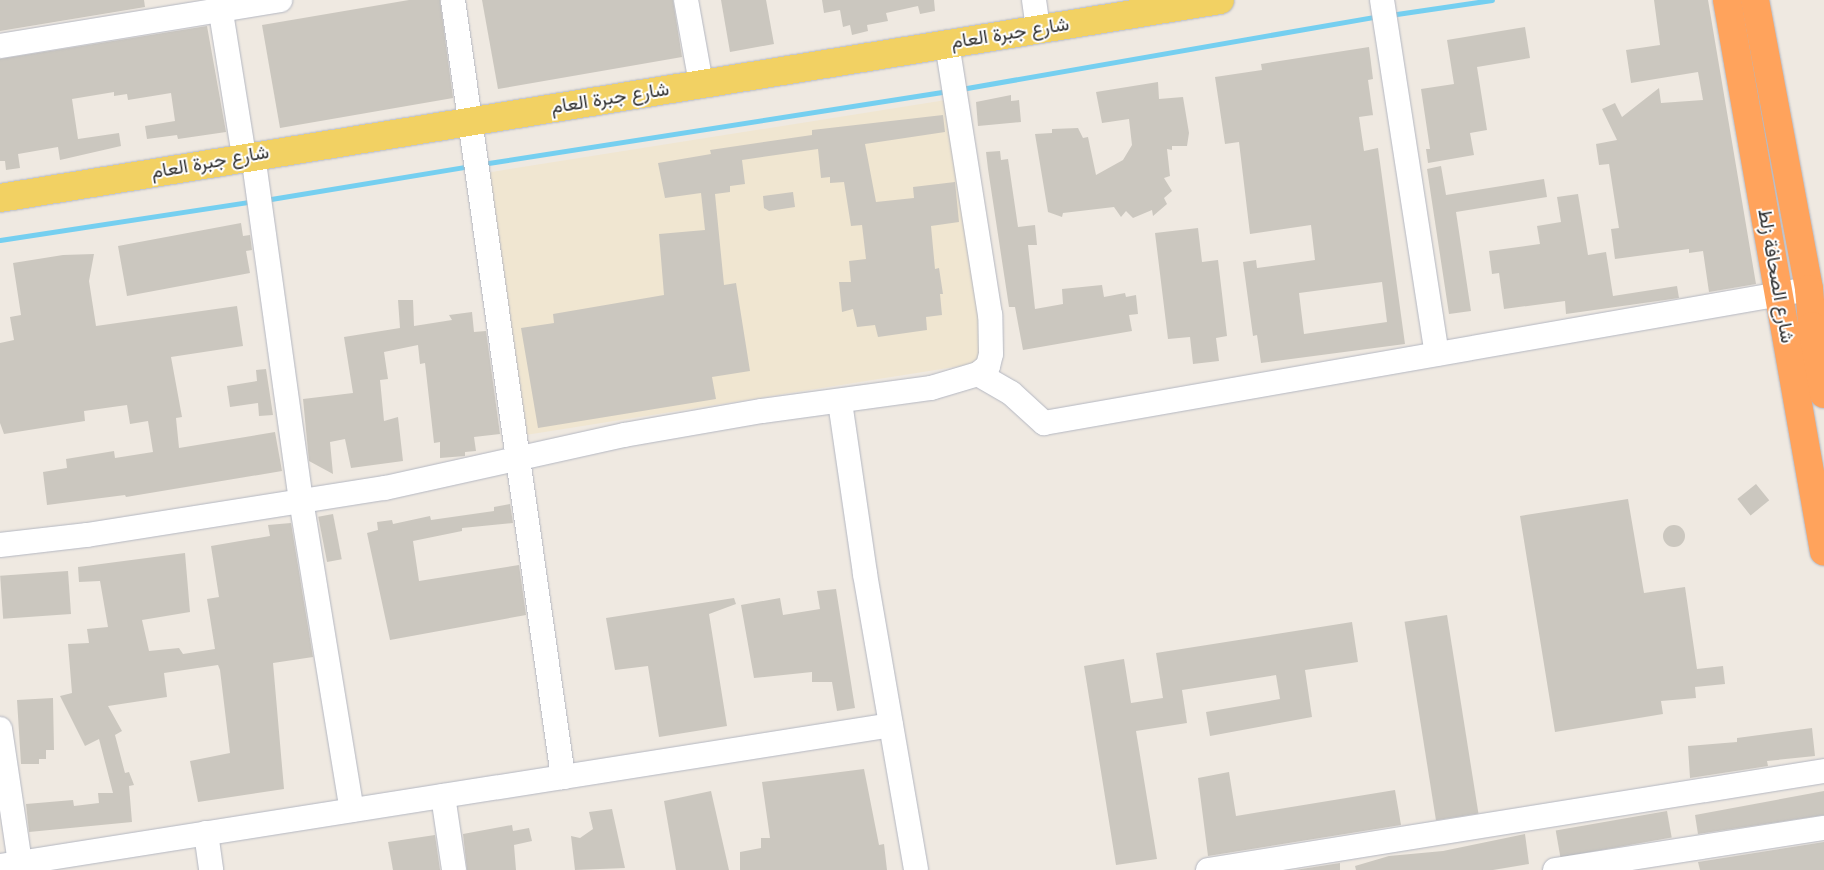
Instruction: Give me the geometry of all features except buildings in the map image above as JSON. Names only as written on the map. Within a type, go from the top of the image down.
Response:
[{"type":"highway","name":"شارع الصحافة زلط","points":[[1727,0],[1824,552]]},
{"type":"highway","name":"شارع الصحافة زلط","points":[[1755,0],[1809,289],[1812,326],[1824,394]]},
{"type":"main road","name":"شارع جبرة العام","points":[[0,198],[469,120],[1220,0]]},
{"type":"street","points":[[0,46],[220,5],[280,0]]},
{"type":"street","points":[[453,0],[563,777]]},
{"type":"street","points":[[686,0],[701,83]]},
{"type":"street","points":[[1034,0],[1038,29]]},
{"type":"street","points":[[1382,0],[1437,354]]},
{"type":"street","points":[[220,5],[248,156],[301,500],[352,810]]},
{"type":"street","points":[[0,545],[87,535],[385,488],[517,457],[704,421],[931,388],[978,374],[988,366],[991,354],[990,315],[947,43]]},
{"type":"street","points":[[978,374],[1011,392],[1044,423],[1809,289]]},
{"type":"street","points":[[840,402],[916,870]]},
{"type":"street","points":[[0,730],[14,866],[206,833],[891,725]]},
{"type":"street","points":[[1208,870],[1824,771]]},
{"type":"street","points":[[443,796],[454,870]]},
{"type":"street","points":[[1555,870],[1688,860],[1824,828]]},
{"type":"street","points":[[206,833],[211,870]]},
{"type":"shaded area","points":[[946,100],[987,362],[527,435],[486,173]]},
{"type":"waterway","points":[[1390,15],[1492,0]]},
{"type":"waterway","points":[[961,89],[1379,16]]},
{"type":"waterway","points":[[482,164],[948,91]]},
{"type":"waterway","points":[[265,200],[471,166]]},
{"type":"waterway","points":[[0,240],[254,201]]}]
